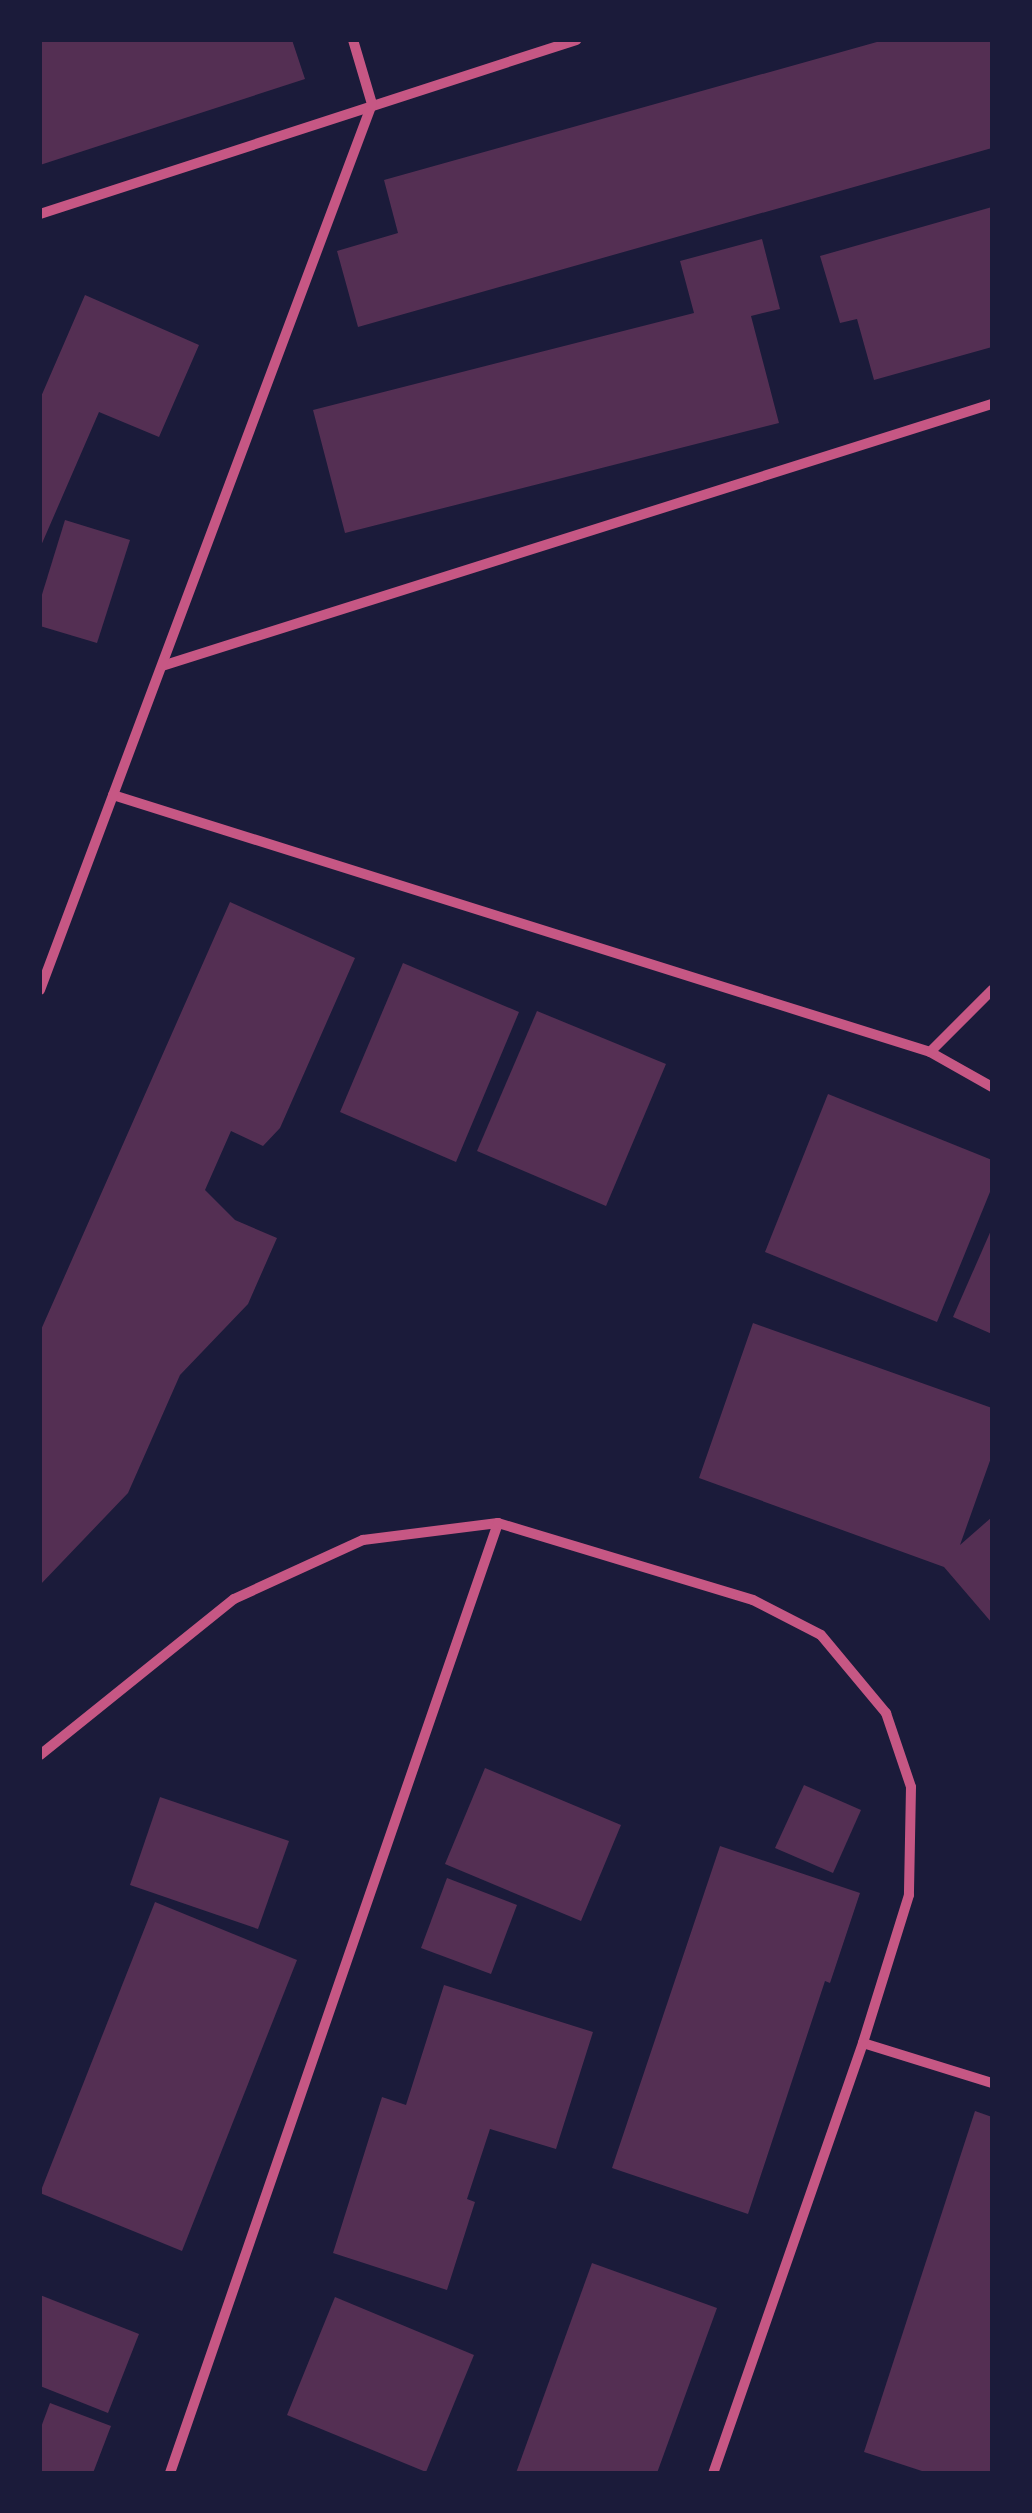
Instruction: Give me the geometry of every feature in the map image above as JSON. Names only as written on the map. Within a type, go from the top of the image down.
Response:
[{"type":"street","points":[[40,990],[372,104],[353,40]]},
{"type":"street","points":[[40,214],[576,40]]},
{"type":"street","points":[[162,666],[992,404]]},
{"type":"street","points":[[113,795],[930,1052],[992,1087]]},
{"type":"street","points":[[930,1052],[992,990]]},
{"type":"street","points":[[170,2473],[498,1523]]},
{"type":"street","points":[[40,1755],[234,1600],[363,1540],[498,1523],[753,1600],[822,1634],[886,1714],[911,1787],[909,1894],[864,2044],[713,2473]]},
{"type":"street","points":[[864,2044],[992,2083]]},
{"type":"building","points":[[40,40],[292,40],[305,79],[40,165]]},
{"type":"building","points":[[884,40],[992,40],[992,148],[358,327],[337,251],[398,233],[384,180]]},
{"type":"building","points":[[992,207],[992,347],[874,380],[857,319],[840,323],[820,256]]},
{"type":"building","points":[[762,239],[780,309],[751,316],[779,423],[345,533],[313,410],[694,313],[680,261]]},
{"type":"building","points":[[85,295],[199,345],[159,437],[99,412],[40,548],[40,399]]},
{"type":"building","points":[[65,520],[130,540],[97,643],[40,626],[40,601]]},
{"type":"building","points":[[230,902],[355,958],[280,1128],[263,1146],[231,1131],[205,1190],[235,1220],[277,1238],[248,1304],[180,1375],[128,1493],[40,1585],[40,1332]]},
{"type":"building","points":[[403,963],[519,1012],[456,1162],[340,1112]]},
{"type":"building","points":[[537,1011],[666,1064],[606,1206],[477,1151]]},
{"type":"building","points":[[828,1094],[992,1160],[992,1187],[937,1322],[765,1252]]},
{"type":"building","points":[[992,1228],[992,1334],[953,1317]]},
{"type":"building","points":[[753,1323],[992,1408],[992,1455],[960,1545],[992,1517],[992,1623],[944,1567],[699,1478]]},
{"type":"building","points":[[485,1768],[621,1825],[581,1921],[445,1864]]},
{"type":"building","points":[[804,1785],[861,1810],[833,1873],[775,1848]]},
{"type":"building","points":[[160,1797],[289,1841],[258,1929],[130,1885]]},
{"type":"building","points":[[720,1846],[860,1893],[830,1983],[825,1981],[748,2214],[612,2168]]},
{"type":"building","points":[[447,1878],[517,1905],[491,1974],[421,1948]]},
{"type":"building","points":[[155,1902],[297,1960],[182,2251],[40,2193]]},
{"type":"building","points":[[444,1985],[593,2032],[556,2149],[490,2129],[467,2199],[475,2202],[447,2290],[333,2253],[382,2097],[406,2105]]},
{"type":"building","points":[[975,2111],[992,2117],[992,2473],[928,2473],[864,2452]]},
{"type":"building","points":[[592,2263],[717,2308],[657,2473],[516,2473]]},
{"type":"building","points":[[40,2295],[139,2334],[108,2413],[40,2386]]},
{"type":"building","points":[[335,2297],[474,2355],[426,2472],[287,2415]]},
{"type":"building","points":[[50,2403],[111,2426],[93,2473],[40,2473],[40,2430]]}]
